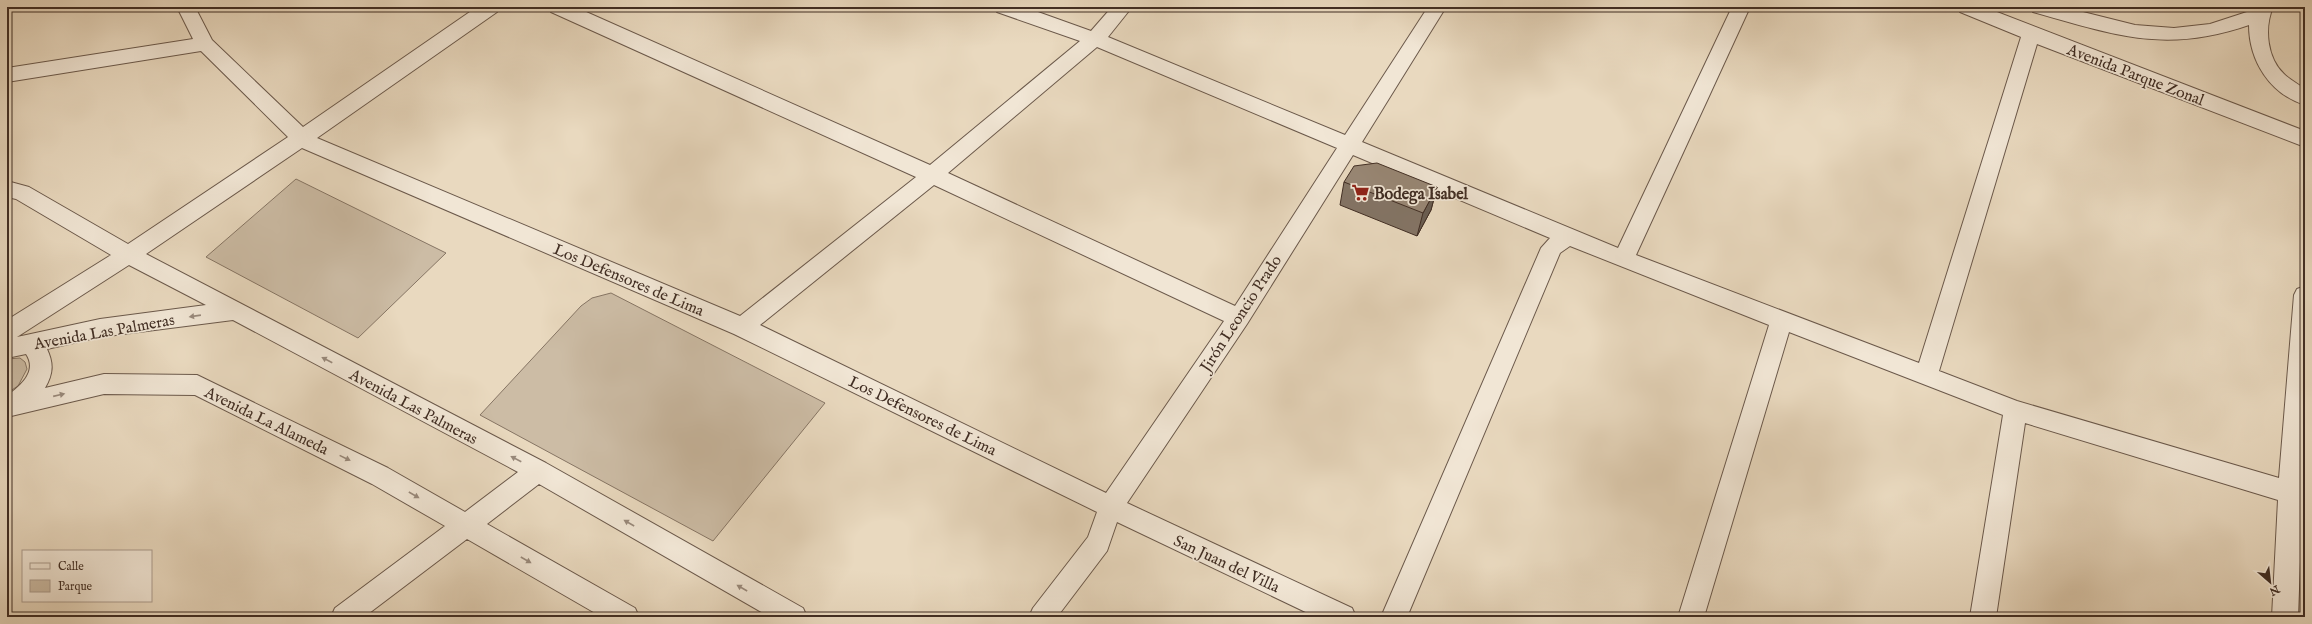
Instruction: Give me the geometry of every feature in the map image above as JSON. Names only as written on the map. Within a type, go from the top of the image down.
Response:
[{"type":"street","name":"Los Defensores de Lima","points":[[186,7],[205,44],[303,140],[742,327],[1111,506]]},
{"type":"street","points":[[7,332],[130,255],[303,140],[490,7]]},
{"type":"street","points":[[558,7],[932,175],[1239,318]]},
{"type":"street","points":[[1004,7],[1095,39],[1347,146],[1622,259],[2015,410],[2298,495]]},
{"type":"street","points":[[742,327],[932,175],[1095,39],[1123,7]]},
{"type":"street","name":"Jirón Leoncio Prado","points":[[1042,617],[1098,543],[1111,506],[1239,318],[1347,146],[1437,7]]},
{"type":"street","points":[[1622,259],[1741,7]]},
{"type":"street","name":"Avenida Parque Zonal","points":[[1967,7],[2032,34],[2305,139]]},
{"type":"street","points":[[2040,7],[2112,26],[2159,35],[2194,33],[2261,11],[2259,36],[2263,57],[2276,78],[2305,98]]},
{"type":"street","points":[[1926,376],[2032,34]]},
{"type":"street","points":[[7,75],[205,44]]},
{"type":"street","points":[[7,189],[22,192],[130,255],[234,311]]},
{"type":"street","points":[[1394,617],[1552,248],[1568,237]]},
{"type":"street","points":[[2285,617],[2298,495],[2305,295]]},
{"type":"street","name":"Avenida Las Palmeras","points":[[7,349],[100,328],[234,311],[538,471],[778,614]]},
{"type":"street","points":[[1691,617],[1781,321]]},
{"type":"street","points":[[10,406],[38,383],[42,361],[39,353],[31,344]]},
{"type":"street","name":"Avenida La Alameda","points":[[10,406],[104,384],[197,385],[380,476],[465,525]]},
{"type":"street","points":[[1982,617],[2015,410]]},
{"type":"street","points":[[344,617],[538,471]]},
{"type":"street","name":"San Juan del Villa","points":[[1111,506],[1176,539],[1343,617]]},
{"type":"street","points":[[465,525],[626,617]]},
{"type":"green space","points":[[296,179],[446,253],[358,338],[206,257]]},
{"type":"green space","points":[[611,293],[825,403],[713,541],[480,415],[581,306],[592,298]]},
{"type":"green space","points":[[20,358],[25,362],[27,369],[18,386],[7,393],[7,359]]},
{"type":"building","points":[[1377,163],[1437,187],[1423,213],[1344,182],[1354,166]]},
{"type":"place","name":"Bodega Isabel","points":[[1361,193]]}]
